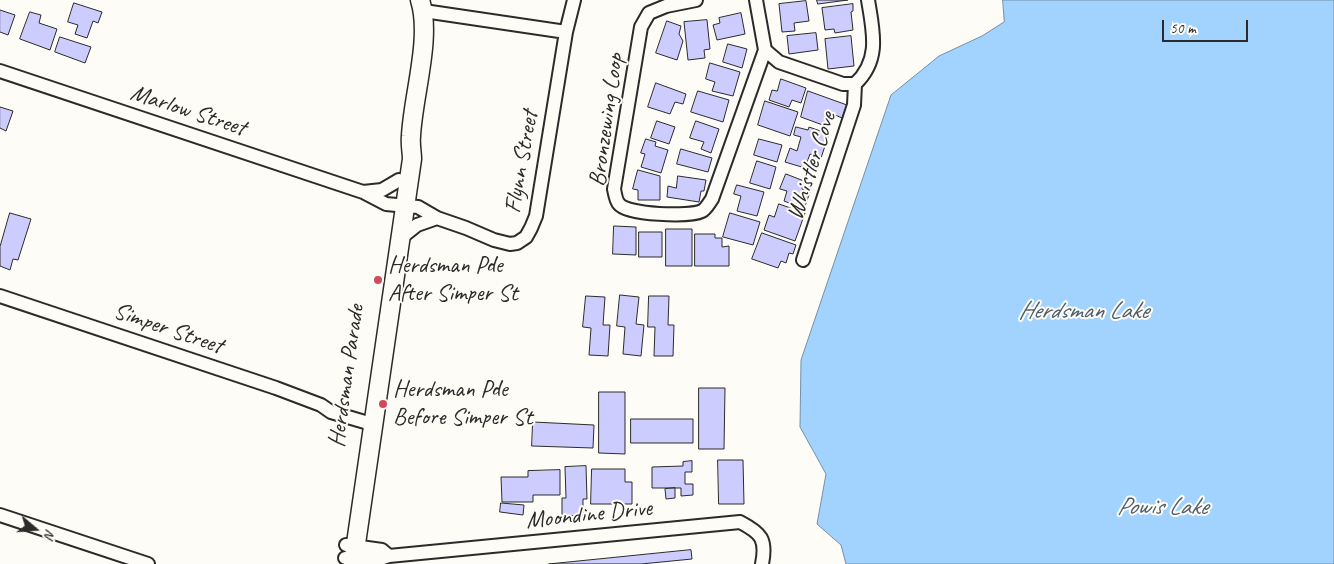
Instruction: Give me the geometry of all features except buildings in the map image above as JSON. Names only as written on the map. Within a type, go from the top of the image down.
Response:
[{"type":"main road","name":"Herdsman Parade","points":[[350,556],[401,205],[412,159],[411,137],[423,42],[422,5]]},
{"type":"main road","name":"Herdsman Parade","points":[[370,419],[402,237],[399,180],[402,158],[411,137]]},
{"type":"street","name":"Flynn Street","points":[[401,205],[418,207],[437,218],[494,240],[510,244],[518,243],[526,237],[536,216],[566,32],[574,0]]},
{"type":"street","name":"Bronzewing Loop","points":[[696,0],[666,6],[649,13],[641,27],[614,190],[618,204],[628,210],[645,213],[692,214],[704,210],[712,199],[765,50]]},
{"type":"street","points":[[756,0],[765,50],[779,62],[843,84],[854,84],[865,74],[874,47],[874,35],[868,0]]},
{"type":"street","points":[[422,5],[566,32]]},
{"type":"street","name":"Marlow Street","points":[[0,71],[363,192],[386,204],[401,205]]},
{"type":"street","name":"Whistler Cove","points":[[803,260],[854,105],[854,84]]},
{"type":"street","points":[[363,192],[382,190],[399,180]]},
{"type":"street","points":[[402,237],[417,225],[437,218]]},
{"type":"street","name":"Simper Street","points":[[0,296],[276,388],[322,405],[331,412],[370,419]]},
{"type":"street","points":[[0,515],[148,564]]},
{"type":"street","name":"Moondine Drive","points":[[350,556],[382,550],[389,556],[740,522],[757,531],[763,541],[762,564]]},
{"type":"water","name":"Herdsman Lake","points":[[1003,0],[1334,0],[1334,564],[846,564],[841,545],[817,524],[826,474],[800,427],[801,360],[891,95],[939,56],[982,36],[1004,22]]},
{"type":"place","name":"Herdsman Pde After Simper St","points":[[378,280]]},
{"type":"place","name":"Herdsman Pde Before Simper St","points":[[383,404]]},
{"type":"water label","name":"Powis Lake","points":[[1162,507]]}]
